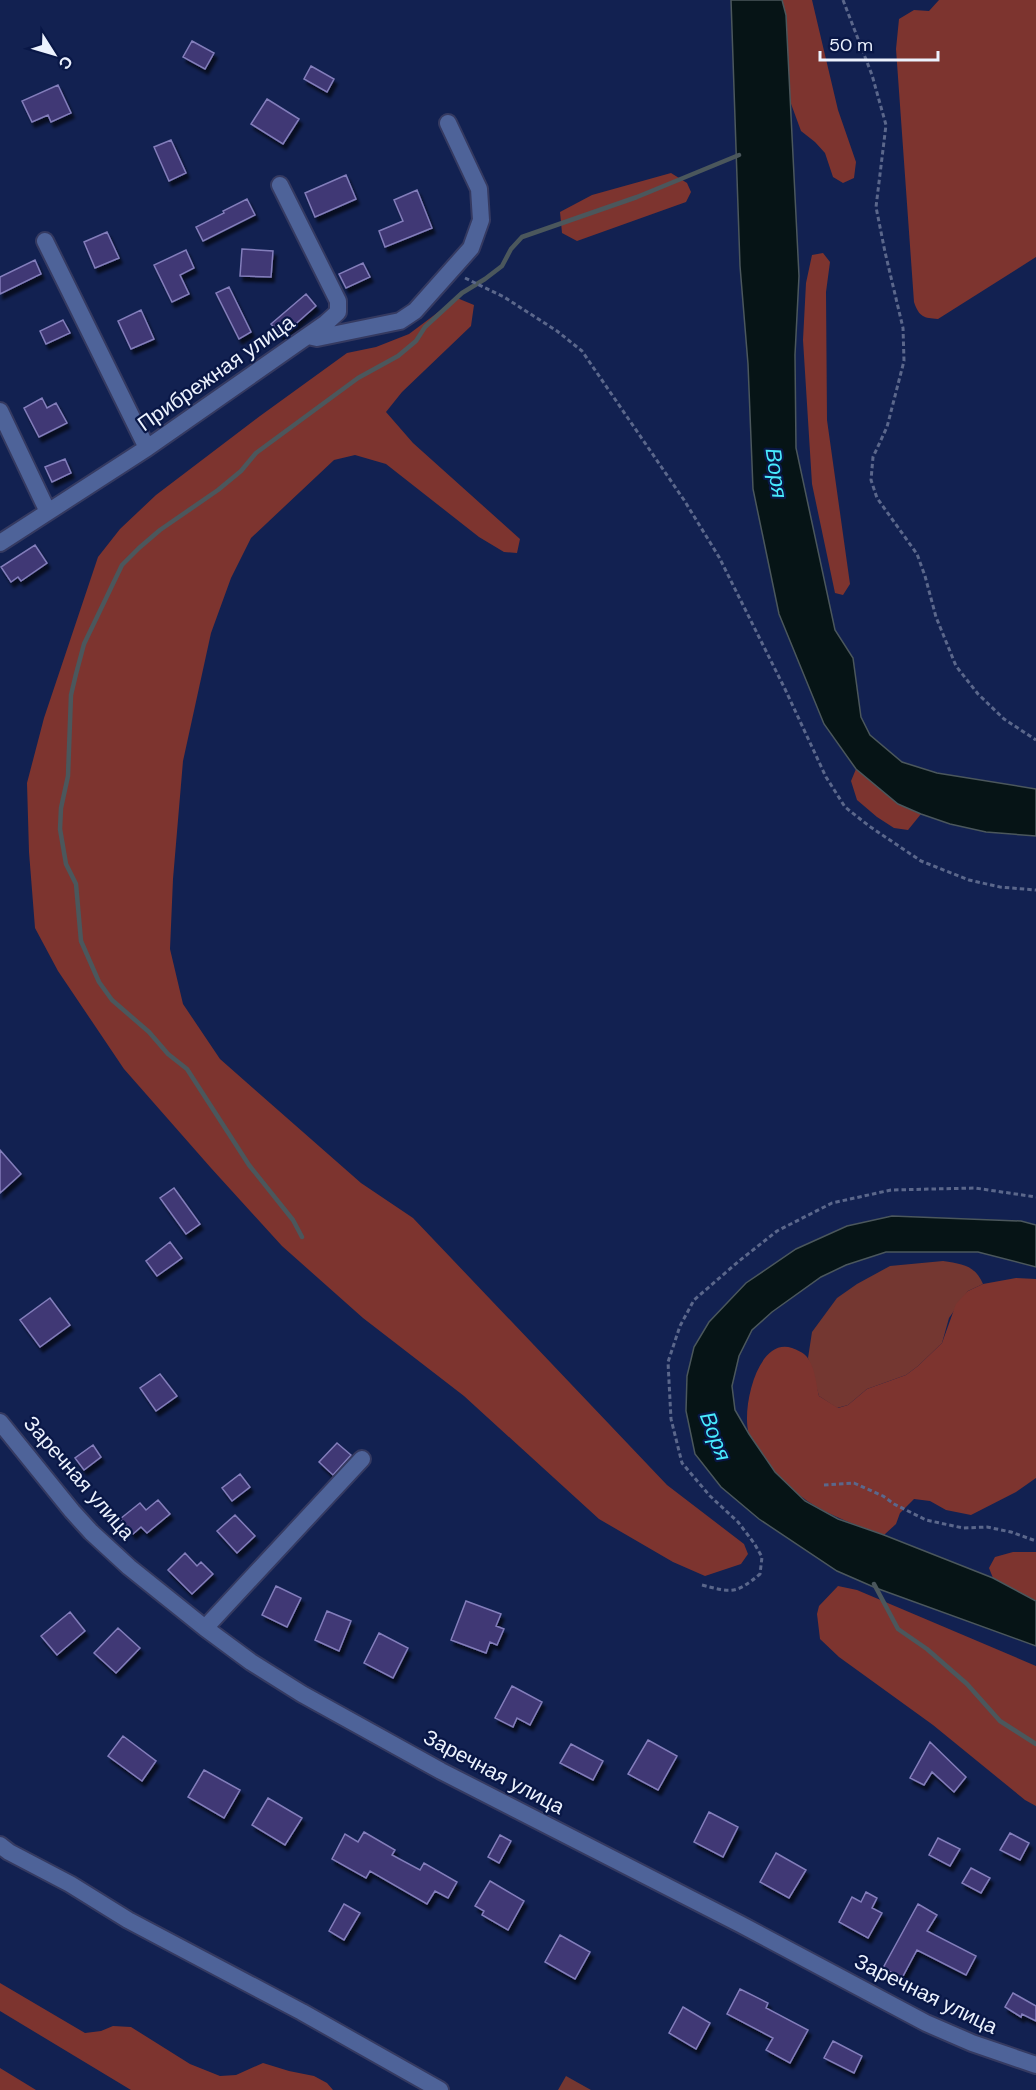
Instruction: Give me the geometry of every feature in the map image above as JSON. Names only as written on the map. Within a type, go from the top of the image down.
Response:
[{"type":"street","points":[[308,336],[317,338],[400,321],[416,311],[471,248],[481,220],[479,189],[448,123]]},
{"type":"street","name":"Прибрежная улица","points":[[0,543],[147,448],[308,336],[338,312],[338,301],[280,185]]},
{"type":"street","points":[[45,241],[147,448]]},
{"type":"street","points":[[0,411],[48,512]]},
{"type":"street","name":"Заречная улица","points":[[0,1422],[91,1532],[129,1567],[251,1662],[302,1694],[441,1771],[926,2023],[972,2043],[1036,2065]]},
{"type":"street","points":[[205,1628],[362,1459]]},
{"type":"street","points":[[0,1845],[128,1920],[250,1983],[440,2090]]},
{"type":"path","points":[[843,0],[872,75],[886,125],[876,207],[903,328],[904,361],[887,427],[873,457],[870,480],[877,498],[917,554],[936,617],[956,666],[978,694],[1004,719],[1036,740]]},
{"type":"path","points":[[449,273],[474,281],[504,297],[557,331],[582,351],[678,491],[719,557],[826,777],[845,807],[921,861],[969,880],[1000,887],[1036,890]]},
{"type":"path","points":[[702,1585],[726,1591],[742,1588],[760,1574],[762,1557],[738,1522],[710,1496],[682,1463],[671,1419],[668,1362],[680,1326],[694,1300],[777,1231],[832,1203],[891,1191],[975,1188],[1036,1197]]},
{"type":"path","points":[[824,1485],[854,1483],[926,1520],[963,1528],[987,1527],[1036,1540]]},
{"type":"shaded area","points":[[782,0],[812,0],[838,110],[856,162],[854,178],[843,183],[833,177],[825,153],[801,131],[790,101],[786,15]]},
{"type":"shaded area","points":[[939,0],[1036,0],[1036,257],[938,319],[923,316],[914,302],[896,49],[899,19],[914,10],[929,11]]},
{"type":"shaded area","points":[[671,173],[687,183],[691,192],[686,202],[577,241],[562,233],[560,212],[592,195]]},
{"type":"shaded area","points":[[823,253],[830,262],[826,292],[827,420],[850,584],[843,595],[835,593],[812,484],[803,340],[806,283],[812,255]]},
{"type":"shaded area","points":[[457,298],[474,305],[471,326],[402,392],[386,412],[413,443],[520,539],[517,553],[504,552],[479,537],[386,464],[355,455],[334,460],[251,538],[231,578],[211,633],[183,761],[173,879],[170,949],[183,1004],[220,1059],[361,1183],[413,1218],[667,1485],[744,1544],[748,1554],[741,1564],[705,1576],[673,1562],[599,1519],[464,1396],[363,1318],[282,1246],[124,1069],[58,971],[35,928],[29,852],[27,783],[44,718],[98,557],[120,529],[156,495],[347,353],[376,347],[409,334]]},
{"type":"shaded area","points":[[856,769],[898,804],[921,814],[908,830],[894,828],[857,800],[851,781]]},
{"type":"shaded area","points":[[943,1261],[972,1269],[983,1284],[968,1291],[949,1318],[942,1343],[906,1375],[867,1389],[848,1405],[837,1408],[819,1396],[808,1358],[812,1332],[837,1298],[890,1266]]},
{"type":"shaded area","points":[[1016,1278],[1036,1279],[1036,1478],[1016,1492],[971,1515],[946,1510],[930,1501],[914,1499],[900,1513],[896,1524],[884,1535],[832,1515],[803,1498],[776,1473],[752,1440],[747,1423],[747,1409],[754,1378],[769,1353],[780,1347],[802,1352],[812,1366],[819,1396],[838,1408],[848,1405],[867,1389],[906,1375],[918,1366],[942,1343],[956,1304],[968,1291],[983,1284]]},
{"type":"shaded area","points":[[1013,1552],[1036,1552],[1036,1601],[993,1578],[989,1568],[995,1557]]},
{"type":"shaded area","points":[[838,1586],[857,1590],[1036,1666],[1036,1806],[1025,1800],[933,1725],[839,1657],[820,1639],[817,1614],[819,1606]]},
{"type":"shaded area","points":[[0,1983],[85,2033],[101,2031],[113,2026],[131,2027],[190,2064],[220,2076],[236,2075],[263,2063],[314,2076],[327,2083],[333,2090],[131,2090],[0,2011]]},
{"type":"shaded area","points":[[0,2068],[36,2090],[0,2090]]},
{"type":"shaded area","points":[[566,2076],[591,2090],[558,2090]]},
{"type":"water","name":"Воря","points":[[731,0],[782,0],[786,15],[799,276],[795,355],[796,448],[835,630],[853,658],[861,717],[870,735],[902,762],[937,773],[1036,789],[1036,836],[986,832],[950,824],[921,814],[898,804],[856,769],[824,724],[779,614],[753,489],[748,364],[740,266]]},
{"type":"water","name":"Воря","points":[[892,1216],[1021,1221],[1036,1225],[1036,1267],[978,1252],[886,1252],[846,1265],[821,1277],[772,1312],[752,1330],[739,1356],[732,1386],[735,1410],[775,1472],[805,1501],[838,1519],[993,1578],[1036,1601],[1036,1646],[876,1588],[837,1571],[759,1519],[721,1487],[695,1454],[686,1411],[687,1376],[694,1347],[709,1322],[746,1283],[796,1249],[847,1226]]},
{"type":"building","points":[[192,41],[214,53],[205,69],[183,57]]},
{"type":"building","points":[[311,66],[334,79],[327,92],[304,79]]},
{"type":"building","points":[[58,85],[71,113],[51,122],[48,115],[32,122],[22,101]]},
{"type":"building","points":[[267,99],[299,119],[283,144],[251,124]]},
{"type":"building","points":[[171,140],[186,173],[169,181],[154,147]]},
{"type":"building","points":[[346,175],[356,199],[315,217],[305,193]]},
{"type":"building","points":[[417,190],[432,228],[385,247],[379,231],[403,221],[394,200]]},
{"type":"building","points":[[247,199],[255,215],[203,241],[196,227]]},
{"type":"building","points":[[107,232],[119,258],[95,268],[84,242]]},
{"type":"building","points":[[242,249],[273,251],[271,277],[240,276]]},
{"type":"building","points":[[186,250],[194,268],[180,275],[189,294],[172,302],[154,265]]},
{"type":"building","points":[[35,260],[41,274],[0,294],[0,277]]},
{"type":"building","points":[[363,263],[370,277],[346,288],[339,274]]},
{"type":"building","points":[[229,287],[251,332],[239,339],[216,293]]},
{"type":"building","points":[[306,294],[316,306],[282,336],[271,324]]},
{"type":"building","points":[[141,310],[154,339],[131,349],[118,321]]},
{"type":"building","points":[[63,320],[70,333],[46,344],[40,331]]},
{"type":"building","points":[[42,398],[47,408],[56,403],[67,423],[39,437],[24,408]]},
{"type":"building","points":[[65,459],[71,473],[52,482],[45,467]]},
{"type":"building","points":[[35,545],[47,563],[21,581],[18,577],[11,582],[1,567]]},
{"type":"building","points":[[0,1150],[21,1174],[0,1193]]},
{"type":"building","points":[[174,1188],[200,1224],[186,1234],[160,1198]]},
{"type":"building","points":[[170,1242],[182,1258],[157,1276],[146,1261]]},
{"type":"building","points":[[50,1298],[70,1325],[40,1347],[20,1320]]},
{"type":"building","points":[[160,1374],[177,1396],[156,1411],[140,1388]]},
{"type":"building","points":[[337,1443],[351,1455],[333,1475],[319,1462]]},
{"type":"building","points":[[93,1445],[101,1457],[84,1470],[75,1458]]},
{"type":"building","points":[[240,1474],[250,1487],[232,1501],[222,1488]]},
{"type":"building","points":[[158,1500],[170,1514],[147,1533],[141,1527],[133,1534],[120,1519],[140,1503],[146,1510]]},
{"type":"building","points":[[235,1515],[255,1536],[237,1553],[217,1531]]},
{"type":"building","points":[[185,1553],[197,1566],[201,1562],[213,1574],[192,1594],[168,1570]]},
{"type":"building","points":[[276,1586],[301,1598],[287,1627],[262,1615]]},
{"type":"building","points":[[466,1601],[501,1614],[496,1626],[504,1629],[497,1645],[490,1642],[486,1653],[451,1640]]},
{"type":"building","points":[[327,1611],[351,1621],[339,1651],[315,1640]]},
{"type":"building","points":[[70,1612],[85,1631],[57,1655],[41,1636]]},
{"type":"building","points":[[118,1628],[140,1648],[116,1673],[94,1653]]},
{"type":"building","points":[[379,1633],[408,1648],[393,1678],[364,1663]]},
{"type":"building","points":[[512,1686],[542,1702],[530,1725],[517,1718],[513,1727],[495,1718]]},
{"type":"building","points":[[123,1736],[156,1761],[142,1781],[108,1756]]},
{"type":"building","points":[[648,1740],[677,1756],[658,1790],[628,1774]]},
{"type":"building","points":[[930,1742],[966,1777],[954,1792],[932,1772],[924,1785],[910,1778]]},
{"type":"building","points":[[571,1744],[603,1761],[593,1780],[560,1763]]},
{"type":"building","points":[[204,1770],[240,1790],[224,1818],[188,1797]]},
{"type":"building","points":[[268,1798],[302,1818],[285,1845],[252,1825]]},
{"type":"building","points":[[709,1812],[738,1827],[723,1857],[694,1842]]},
{"type":"building","points":[[364,1832],[395,1850],[392,1855],[420,1870],[424,1863],[457,1882],[448,1898],[435,1891],[427,1904],[370,1871],[366,1878],[332,1859],[345,1834],[358,1842]]},
{"type":"building","points":[[1010,1833],[1029,1843],[1020,1860],[1000,1850]]},
{"type":"building","points":[[500,1835],[511,1841],[499,1863],[488,1857]]},
{"type":"building","points":[[938,1838],[960,1849],[950,1866],[929,1855]]},
{"type":"building","points":[[776,1853],[806,1870],[789,1898],[760,1882]]},
{"type":"building","points":[[971,1868],[990,1878],[981,1893],[962,1883]]},
{"type":"building","points":[[490,1881],[524,1901],[508,1930],[482,1915],[484,1911],[475,1906]]},
{"type":"building","points":[[866,1892],[877,1898],[872,1908],[882,1913],[868,1938],[839,1922],[852,1897],[861,1902]]},
{"type":"building","points":[[344,1904],[360,1913],[344,1940],[329,1931]]},
{"type":"building","points":[[918,1904],[937,1915],[927,1931],[976,1956],[966,1975],[917,1950],[902,1978],[883,1968]]},
{"type":"building","points":[[560,1935],[590,1952],[575,1979],[545,1962]]},
{"type":"building","points":[[740,1989],[768,2003],[766,2008],[808,2030],[790,2063],[766,2050],[773,2038],[727,2014]]},
{"type":"building","points":[[1013,1993],[1036,2006],[1036,2021],[1022,2014],[1021,2017],[1005,2007]]},
{"type":"building","points":[[683,2007],[710,2023],[696,2049],[669,2033]]},
{"type":"building","points":[[833,2041],[862,2056],[854,2073],[824,2058]]},
{"type":"waterway","points":[[302,1237],[293,1220],[249,1165],[187,1069],[168,1054],[149,1032],[112,1000],[99,982],[81,941],[76,884],[66,864],[60,829],[61,808],[68,776],[71,695],[84,644],[122,565],[139,548],[160,530],[218,490],[241,471],[256,453],[358,378],[398,356],[416,341],[425,327],[462,293],[502,266],[511,249],[522,237],[637,197],[739,155]]},
{"type":"waterway","points":[[874,1584],[898,1629],[927,1649],[967,1684],[1000,1721],[1036,1744]]}]
